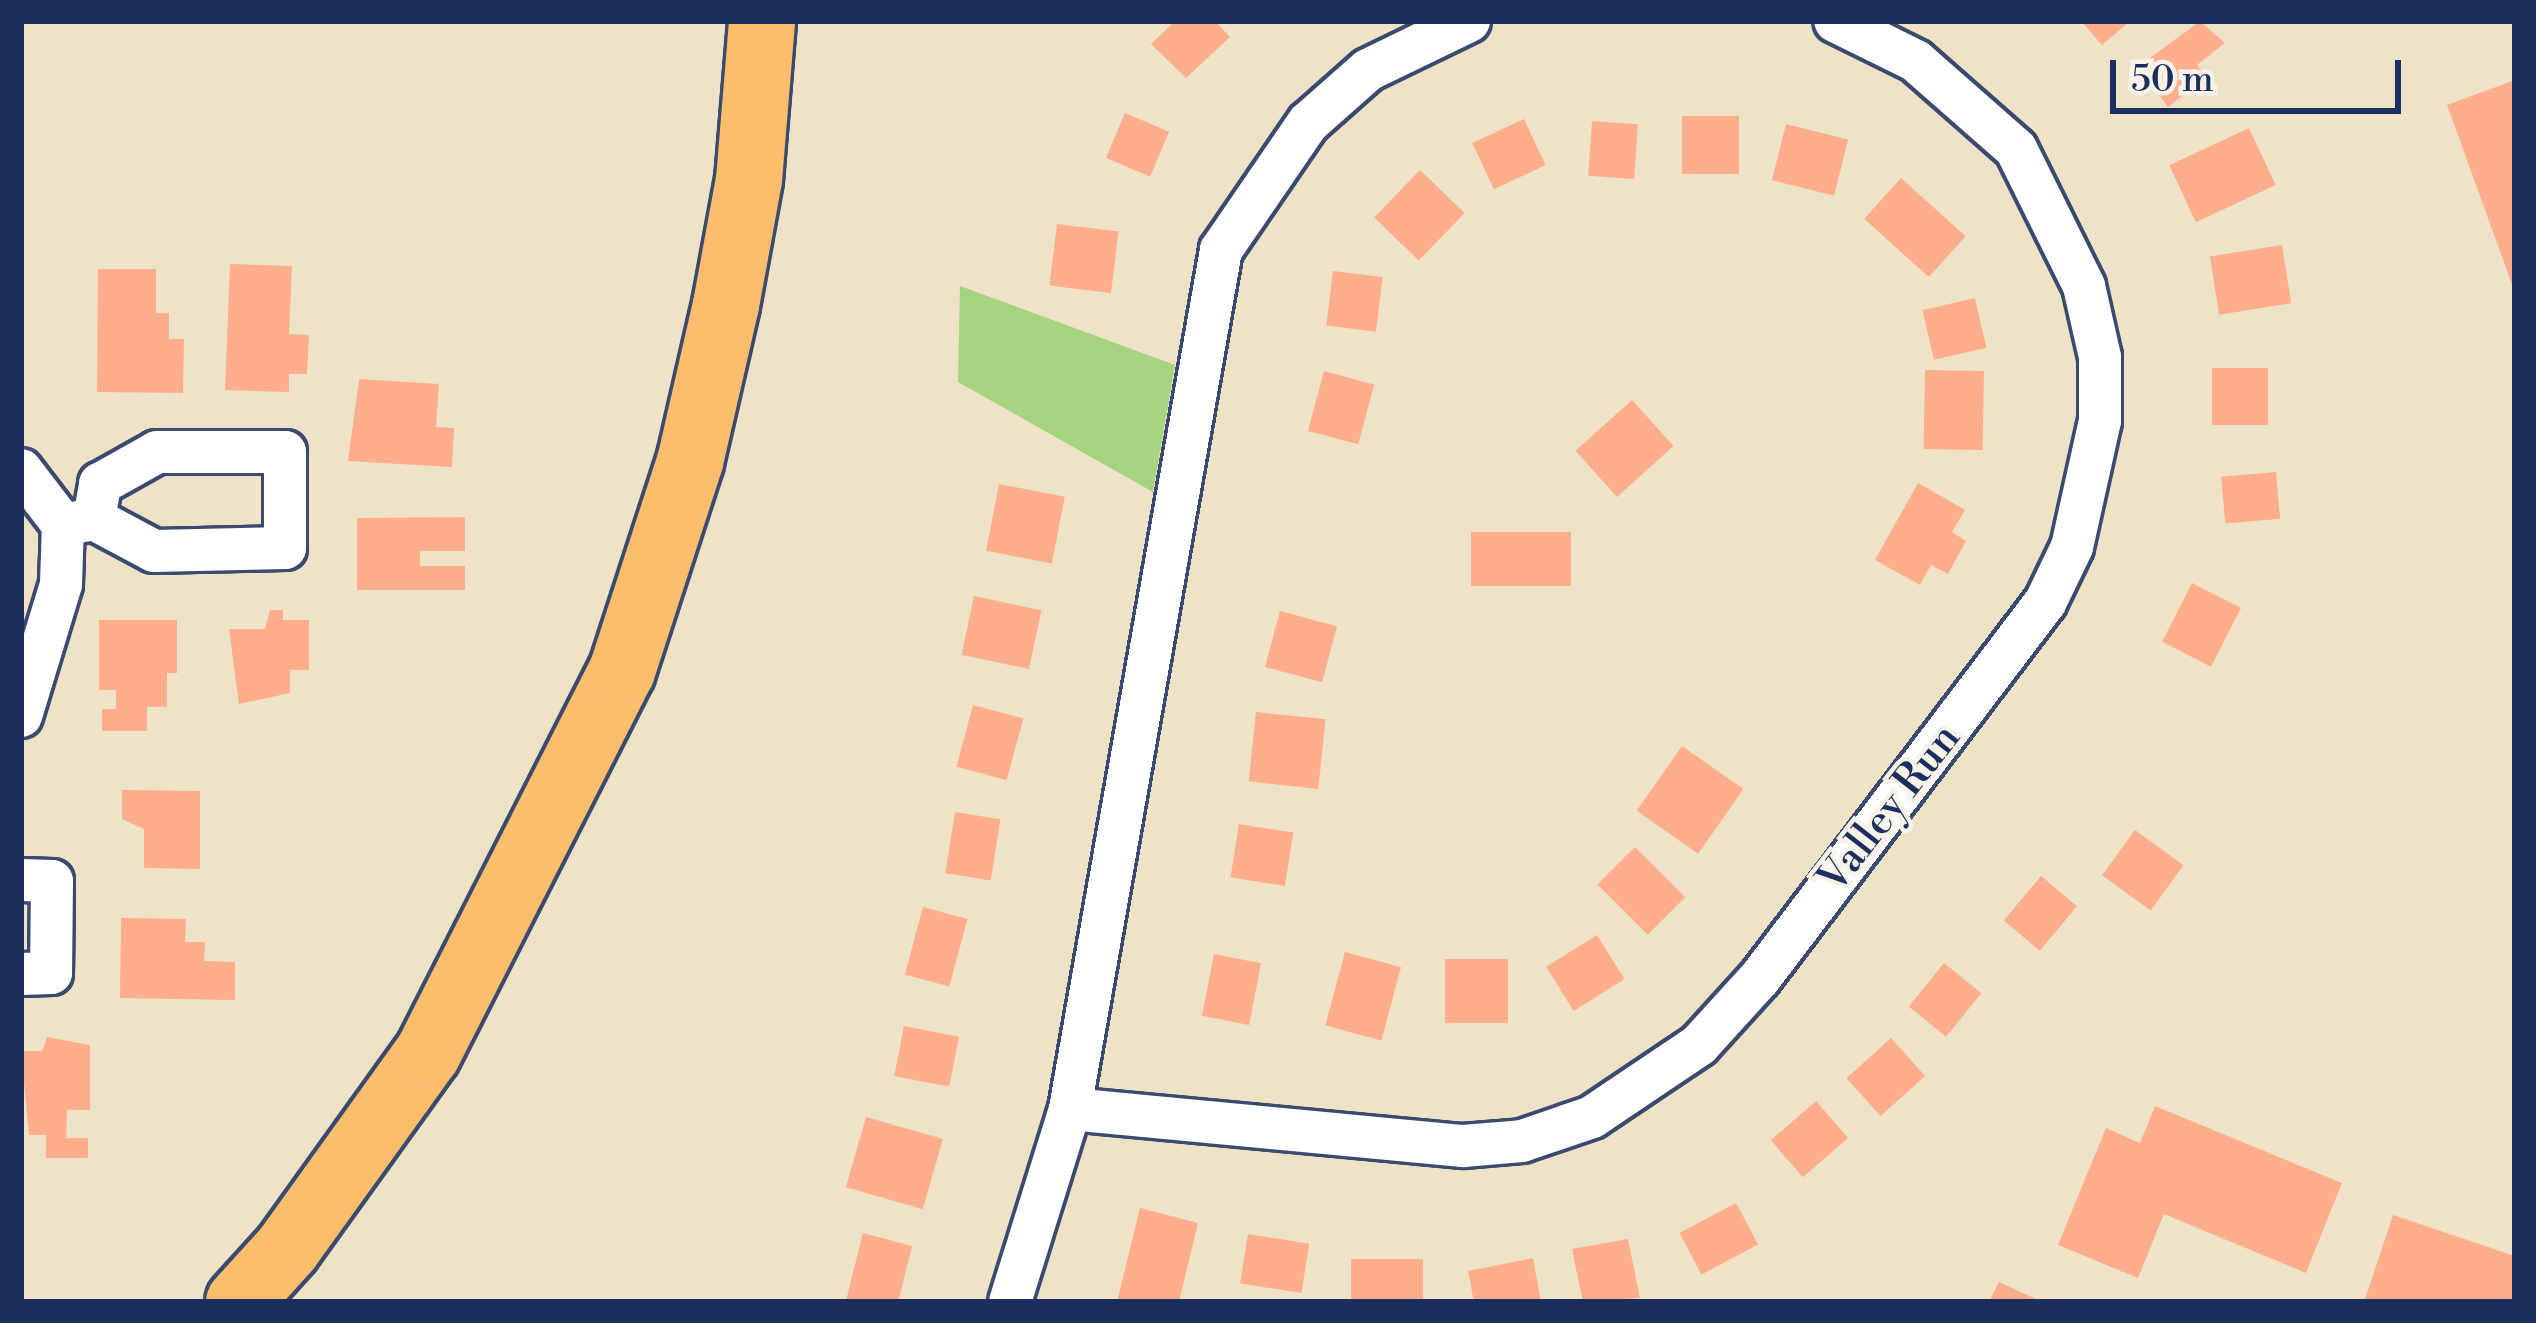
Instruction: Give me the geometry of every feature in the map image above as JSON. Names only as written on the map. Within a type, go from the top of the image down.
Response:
[{"type":"main road","points":[[239,1302],[287,1249],[428,1053],[622,671],[689,462],[726,305],[749,180],[762,21]]},
{"type":"street","points":[[1010,1302],[1070,1109],[1221,250],[1308,123],[1368,70],[1469,21]]},
{"type":"street","name":"Valley Run","points":[[1070,1109],[1463,1146],[1522,1142],[1592,1117],[1699,1045],[1760,978],[2045,603],[2072,547],[2100,421],[2100,357],[2084,286],[2016,149],[1916,62],[1835,21]]},
{"type":"street","points":[[21,470],[78,522],[21,716]]},
{"type":"street","points":[[21,880],[52,881],[51,973],[21,974]]},
{"type":"green space","points":[[960,286],[1175,365],[1153,492],[958,382]]},
{"type":"building","points":[[1175,21],[1215,21],[1230,37],[1186,78],[1151,44]]},
{"type":"building","points":[[2081,21],[2130,21],[2102,45]]},
{"type":"building","points":[[2200,21],[2225,43],[2197,65],[2206,78],[2168,107],[2138,67]]},
{"type":"building","points":[[2515,80],[2515,290],[2514,290],[2447,105]]},
{"type":"building","points":[[1125,113],[1169,132],[1150,177],[1106,158]]},
{"type":"building","points":[[1682,116],[1739,116],[1739,174],[1682,174]]},
{"type":"building","points":[[1524,119],[1546,165],[1494,189],[1472,143]]},
{"type":"building","points":[[1592,121],[1638,124],[1634,179],[1588,176]]},
{"type":"building","points":[[1786,124],[1848,139],[1834,196],[1772,180]]},
{"type":"building","points":[[2249,128],[2276,185],[2196,222],[2169,165]]},
{"type":"building","points":[[1420,170],[1465,213],[1419,261],[1374,217]]},
{"type":"building","points":[[1901,178],[1966,236],[1929,277],[1864,219]]},
{"type":"building","points":[[1057,224],[1119,232],[1111,293],[1049,286]]},
{"type":"building","points":[[2282,245],[2291,303],[2219,315],[2210,256]]},
{"type":"building","points":[[230,264],[292,266],[289,334],[309,335],[307,374],[289,374],[289,392],[225,390]]},
{"type":"building","points":[[98,269],[156,269],[156,313],[169,313],[169,339],[184,339],[183,393],[97,392]]},
{"type":"building","points":[[1333,271],[1383,277],[1376,332],[1326,326]]},
{"type":"building","points":[[1975,298],[1986,348],[1934,360],[1922,310]]},
{"type":"building","points":[[2212,368],[2268,368],[2268,425],[2212,425]]},
{"type":"building","points":[[1925,370],[1984,371],[1983,450],[1924,449]]},
{"type":"building","points":[[1324,371],[1374,384],[1358,444],[1308,431]]},
{"type":"building","points":[[359,379],[439,384],[436,427],[454,428],[452,467],[348,461]]},
{"type":"building","points":[[1632,400],[1673,446],[1617,497],[1576,451]]},
{"type":"building","points":[[2276,472],[2280,519],[2225,524],[2221,477]]},
{"type":"building","points":[[1918,483],[1965,510],[1952,532],[1966,541],[1948,574],[1931,565],[1920,585],[1875,560]]},
{"type":"building","points":[[999,484],[1065,497],[1052,564],[986,551]]},
{"type":"building","points":[[465,517],[465,551],[420,551],[420,566],[465,566],[465,590],[357,590],[357,518]]},
{"type":"building","points":[[1471,532],[1571,532],[1571,586],[1471,586]]},
{"type":"building","points":[[2192,583],[2241,608],[2211,667],[2162,642]]},
{"type":"building","points":[[974,596],[1041,610],[1029,669],[962,655]]},
{"type":"building","points":[[270,610],[283,610],[283,620],[309,620],[309,670],[290,670],[290,693],[239,704],[229,629],[265,629]]},
{"type":"building","points":[[1280,611],[1337,626],[1322,682],[1265,667]]},
{"type":"building","points":[[99,620],[177,620],[177,673],[167,673],[167,707],[147,707],[147,731],[102,731],[102,709],[116,709],[116,690],[99,690]]},
{"type":"building","points":[[973,705],[1023,718],[1007,780],[956,767]]},
{"type":"building","points":[[1256,712],[1326,719],[1318,789],[1249,782]]},
{"type":"building","points":[[1682,746],[1743,789],[1698,854],[1637,811]]},
{"type":"building","points":[[122,790],[200,791],[200,869],[144,868],[144,829],[122,819]]},
{"type":"building","points":[[955,812],[1000,819],[991,880],[945,873]]},
{"type":"building","points":[[1239,824],[1293,833],[1285,886],[1231,877]]},
{"type":"building","points":[[2135,830],[2184,865],[2151,911],[2102,875]]},
{"type":"building","points":[[1635,847],[1685,897],[1648,935],[1598,884]]},
{"type":"building","points":[[2041,876],[2077,906],[2040,951],[2004,920]]},
{"type":"building","points":[[923,907],[967,919],[949,987],[905,975]]},
{"type":"building","points":[[121,918],[186,919],[185,942],[205,942],[204,961],[235,962],[235,1000],[120,998]]},
{"type":"building","points":[[1597,935],[1625,979],[1574,1011],[1546,967]]},
{"type":"building","points":[[1345,952],[1401,967],[1381,1040],[1325,1025]]},
{"type":"building","points":[[1214,954],[1261,963],[1249,1025],[1202,1016]]},
{"type":"building","points":[[1445,959],[1508,959],[1508,1023],[1445,1023]]},
{"type":"building","points":[[1944,963],[1981,993],[1946,1037],[1909,1007]]},
{"type":"building","points":[[904,1026],[959,1037],[949,1087],[894,1076]]},
{"type":"building","points":[[47,1037],[90,1045],[90,1110],[67,1110],[66,1138],[88,1138],[88,1158],[46,1158],[46,1135],[29,1135],[21,1051],[42,1051]]},
{"type":"building","points":[[1891,1038],[1925,1076],[1881,1116],[1846,1078]]},
{"type":"building","points":[[1816,1101],[1848,1138],[1803,1177],[1771,1140]]},
{"type":"building","points":[[2155,1106],[2342,1183],[2306,1273],[2164,1214],[2138,1278],[2058,1245],[2106,1128],[2140,1143]]},
{"type":"building","points":[[866,1117],[943,1139],[923,1209],[846,1187]]},
{"type":"building","points":[[1736,1203],[1758,1244],[1702,1275],[1679,1233]]},
{"type":"building","points":[[1140,1208],[1198,1223],[1179,1302],[1117,1302]]},
{"type":"building","points":[[2393,1215],[2515,1256],[2515,1302],[2364,1302]]},
{"type":"building","points":[[863,1233],[912,1246],[898,1302],[846,1301]]},
{"type":"building","points":[[1248,1234],[1309,1244],[1301,1293],[1240,1283]]},
{"type":"building","points":[[1628,1239],[1640,1298],[1583,1302],[1572,1249]]},
{"type":"building","points":[[1533,1258],[1541,1302],[1474,1302],[1468,1271]]},
{"type":"building","points":[[1351,1259],[1423,1259],[1423,1302],[1351,1302]]},
{"type":"building","points":[[1999,1282],[2043,1302],[1989,1302]]}]
